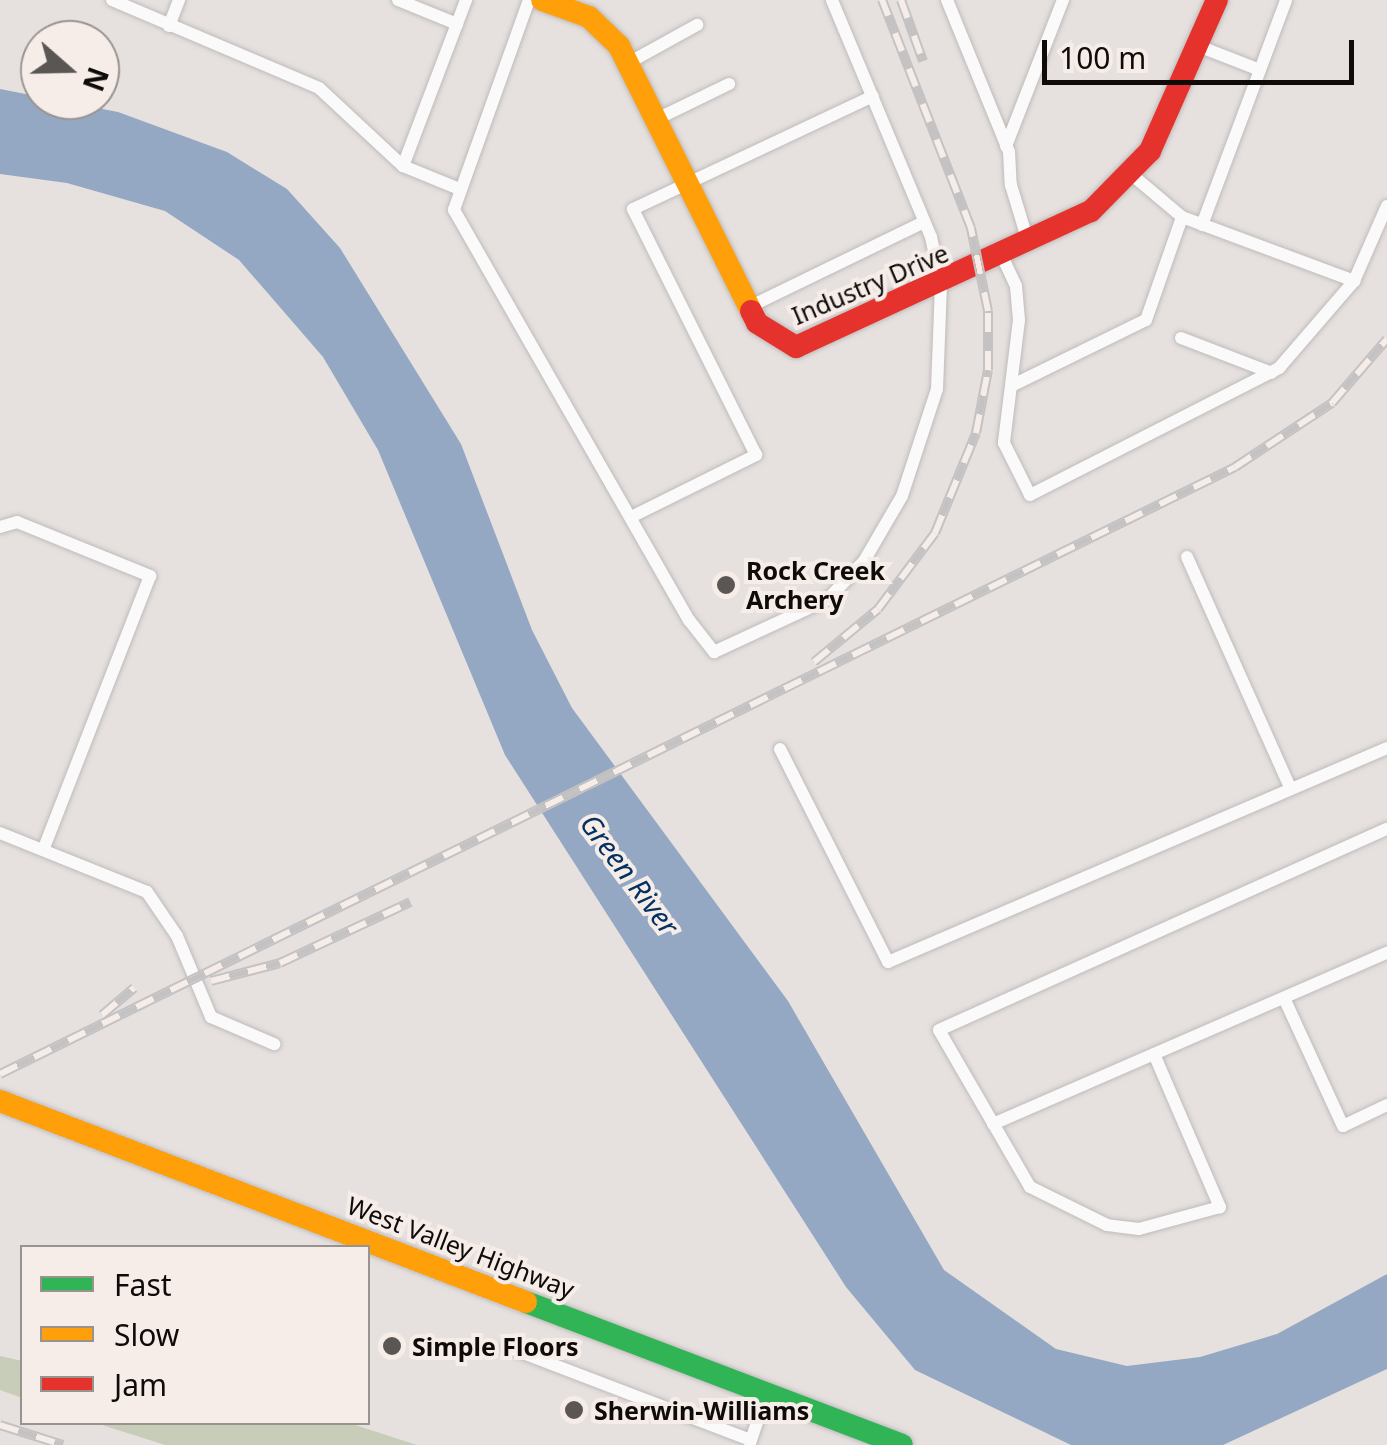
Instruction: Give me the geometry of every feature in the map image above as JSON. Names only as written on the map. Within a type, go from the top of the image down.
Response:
[{"type":"street","name":"Industry Drive","points":[[542,0],[604,27],[630,62],[749,306],[771,336],[796,348],[942,284],[1091,211],[1131,174],[1173,111],[1217,0]]},
{"type":"street","name":"West Valley Highway","points":[[0,1101],[902,1445]]},
{"type":"lane","points":[[112,0],[319,88],[404,166],[457,188]]},
{"type":"lane","points":[[169,26],[179,0]]},
{"type":"lane","points":[[398,0],[457,24]]},
{"type":"lane","points":[[404,166],[466,0]]},
{"type":"lane","points":[[528,0],[457,188],[454,210],[630,518],[714,652],[828,599],[864,561],[919,454],[944,343],[942,284],[924,222],[832,0]]},
{"type":"lane","points":[[947,0],[1006,146],[1029,243]]},
{"type":"lane","points":[[1006,146],[1063,0]]},
{"type":"lane","points":[[1202,225],[1286,0]]},
{"type":"lane","points":[[630,62],[698,25]]},
{"type":"lane","points":[[1198,46],[1260,70]]},
{"type":"lane","points":[[658,118],[728,84]]},
{"type":"lane","points":[[630,518],[756,454],[633,209],[873,96]]},
{"type":"lane","points":[[1131,174],[1182,217],[1354,282]]},
{"type":"lane","points":[[1002,256],[1016,286],[1019,320],[1004,443],[1030,495],[1272,373],[1315,334],[1354,282],[1387,206]]},
{"type":"lane","points":[[1011,386],[1146,320],[1182,217]]},
{"type":"lane","points":[[749,306],[924,222]]},
{"type":"lane","points":[[1181,338],[1272,373]]},
{"type":"lane","points":[[0,527],[18,522],[150,576],[43,850]]},
{"type":"lane","points":[[1187,557],[1291,789]]},
{"type":"lane","points":[[780,748],[888,962],[1387,748]]},
{"type":"lane","points":[[1154,1054],[1220,1207],[1140,1229],[1106,1226],[1030,1187],[940,1030],[1387,829]]},
{"type":"lane","points":[[0,834],[147,892],[178,936],[211,1017],[274,1044]]},
{"type":"lane","points":[[993,1124],[1387,953]]},
{"type":"lane","points":[[1284,998],[1343,1126],[1387,1105]]},
{"type":"lane","points":[[507,1347],[750,1442],[767,1394]]},
{"type":"green space","points":[[0,1356],[20,1361],[20,1397],[0,1390]]},
{"type":"green space","points":[[102,1425],[355,1425],[417,1445],[165,1445]]},
{"type":"water","name":"Green River","points":[[0,89],[20,93],[20,120],[120,120],[120,113],[227,152],[287,189],[340,248],[461,444],[532,630],[572,708],[788,1001],[944,1270],[1056,1349],[1127,1366],[1200,1357],[1277,1334],[1387,1274],[1387,1369],[1223,1445],[1071,1445],[915,1370],[846,1287],[505,755],[378,450],[323,357],[239,260],[165,211],[67,183],[0,174]]},
{"type":"railway","points":[[814,662],[878,609],[935,533],[976,433],[988,370],[988,311],[971,228],[882,0]]},
{"type":"railway","points":[[901,0],[923,61]]},
{"type":"railway","points":[[0,1074],[1235,467],[1332,403],[1387,339]]},
{"type":"railway","points":[[211,981],[280,963],[410,902]]},
{"type":"railway","points":[[102,1015],[134,988]]},
{"type":"railway","points":[[0,1425],[63,1445]]},
{"type":"traffic: fast","points":[[526,1302],[902,1445]]},
{"type":"traffic: slow","points":[[542,0],[589,17],[619,46],[751,311]]},
{"type":"traffic: slow","points":[[0,1101],[526,1302]]},
{"type":"traffic: jam","points":[[751,311],[757,323],[796,347],[1091,211],[1150,151],[1217,0]]},
{"type":"place","name":"Rock Creek Archery","points":[[726,585]]},
{"type":"place","name":"Simple Floors","points":[[392,1346]]},
{"type":"place","name":"Sherwin-Williams","points":[[574,1410]]}]
